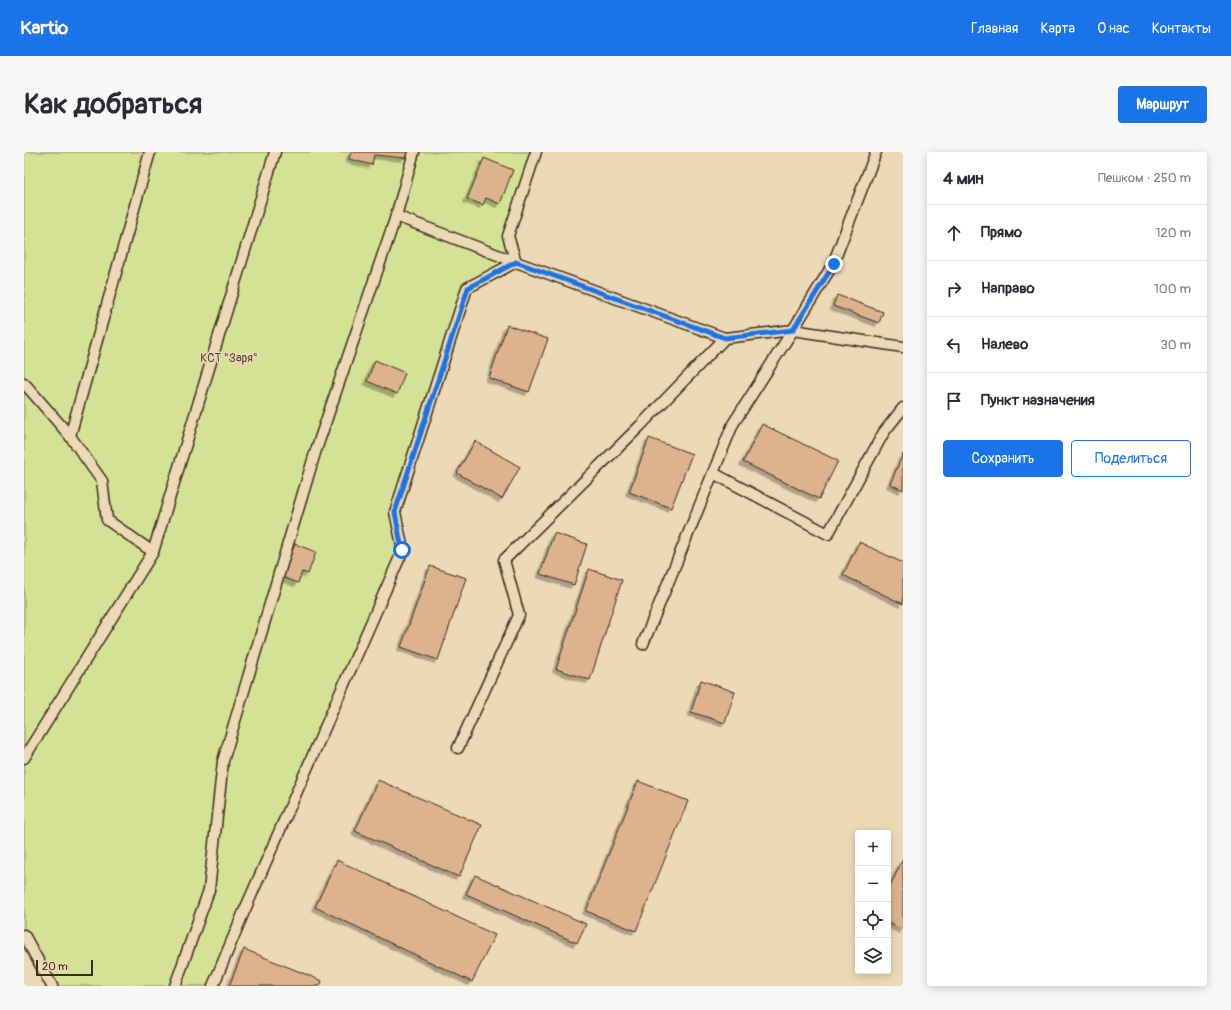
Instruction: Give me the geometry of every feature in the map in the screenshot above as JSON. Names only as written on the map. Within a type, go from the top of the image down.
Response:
[{"type":"lane","points":[[70,436],[150,152]]},
{"type":"lane","points":[[24,758],[153,552],[275,152]]},
{"type":"lane","points":[[175,986],[209,890],[222,761],[315,453],[396,216],[414,152]]},
{"type":"lane","points":[[516,262],[508,236],[536,152]]},
{"type":"lane","points":[[643,644],[733,424],[834,264],[876,152]]},
{"type":"lane","points":[[396,216],[516,262],[725,338],[793,330],[903,347]]},
{"type":"lane","points":[[213,986],[402,550],[395,512],[468,288],[516,262]]},
{"type":"lane","points":[[458,748],[519,615],[504,560],[640,426],[725,338]]},
{"type":"lane","points":[[24,383],[70,436],[102,481],[107,520],[153,552]]},
{"type":"lane","points":[[713,473],[828,534],[884,432],[903,408]]},
{"type":"lane","points":[[24,936],[52,986]]},
{"type":"green space","name":"КСТ \"Заря\"","points":[[24,152],[536,152],[508,236],[516,262],[467,288],[395,512],[403,550],[213,986],[52,986],[24,935]]},
{"type":"building","points":[[351,152],[407,152],[405,158],[374,155],[372,165],[349,159]]},
{"type":"building","points":[[484,158],[513,170],[500,204],[486,198],[483,205],[467,199]]},
{"type":"building","points":[[837,295],[883,312],[879,323],[833,306]]},
{"type":"building","points":[[507,325],[548,339],[529,392],[489,378]]},
{"type":"building","points":[[375,360],[405,373],[397,394],[367,381]]},
{"type":"building","points":[[762,424],[838,461],[819,499],[743,462]]},
{"type":"building","points":[[649,438],[692,454],[671,508],[629,492]]},
{"type":"building","points":[[475,441],[520,467],[502,499],[457,473]]},
{"type":"building","points":[[903,454],[903,490],[890,484]]},
{"type":"building","points":[[554,533],[587,544],[574,585],[540,574]]},
{"type":"building","points":[[859,542],[903,563],[903,604],[843,575]]},
{"type":"building","points":[[295,544],[316,552],[308,574],[302,572],[298,583],[282,577]]},
{"type":"building","points":[[430,566],[466,578],[438,660],[401,647]]},
{"type":"building","points":[[589,569],[622,580],[590,680],[556,669]]},
{"type":"building","points":[[701,680],[735,692],[725,723],[691,712]]},
{"type":"building","points":[[378,780],[482,825],[459,877],[355,831]]},
{"type":"building","points":[[638,781],[688,801],[636,931],[586,911]]},
{"type":"building","points":[[903,859],[903,930],[891,924],[891,884]]},
{"type":"building","points":[[337,860],[495,935],[472,982],[315,907]]},
{"type":"building","points":[[475,875],[586,924],[577,943],[466,894]]},
{"type":"building","points":[[244,949],[322,981],[320,986],[229,986]]},
{"type":"route","points":[[402,550],[395,512],[468,288],[516,262],[725,338],[793,330],[834,264]]}]
